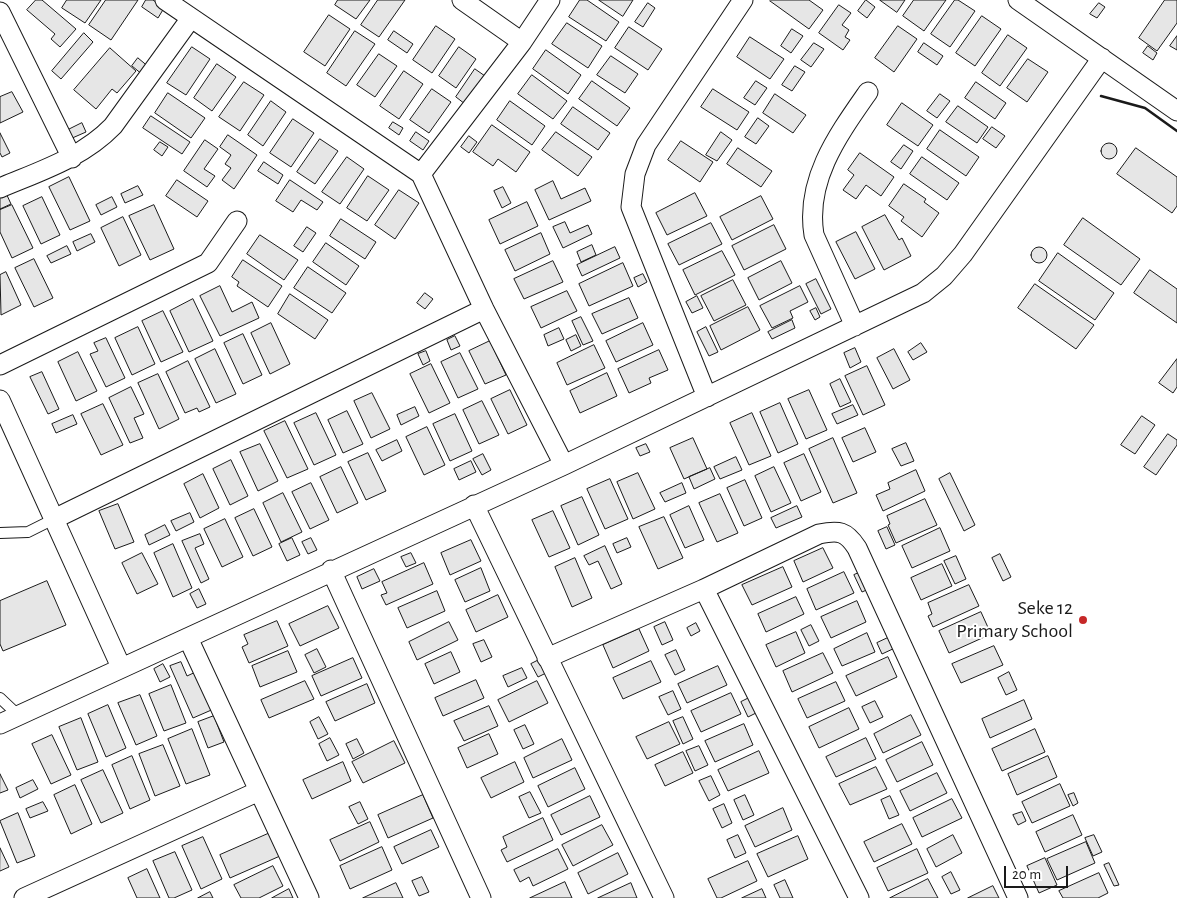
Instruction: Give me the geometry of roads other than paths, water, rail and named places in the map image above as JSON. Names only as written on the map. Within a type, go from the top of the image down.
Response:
[{"type":"street","points":[[165,0],[420,174],[484,309],[564,465]]},
{"type":"street","points":[[462,0],[522,42]]},
{"type":"street","points":[[420,174],[522,42],[550,0]]},
{"type":"street","points":[[1018,0],[1177,111]]},
{"type":"street","points":[[707,397],[630,207],[634,174],[646,145],[737,2]]},
{"type":"street","points":[[0,12],[72,158]]},
{"type":"street","points":[[0,188],[72,158],[100,140],[113,126],[191,18]]},
{"type":"street","points":[[0,724],[331,570],[564,465],[923,293],[944,276],[963,254],[1102,58]]},
{"type":"street","points":[[855,326],[814,235],[812,222],[816,184],[822,165],[837,137],[868,92]]},
{"type":"street","points":[[0,366],[208,263],[237,221]]},
{"type":"street","points":[[54,519],[484,309]]},
{"type":"street","points":[[0,400],[121,667]]},
{"type":"street","points":[[474,505],[664,898]]},
{"type":"street","points":[[547,658],[704,589],[820,534],[833,531],[843,533],[850,537],[857,548],[1018,898]]},
{"type":"street","points":[[331,570],[482,898]]},
{"type":"street","points":[[704,589],[859,898]]},
{"type":"street","points":[[188,638],[310,898]]},
{"type":"street","points":[[24,898],[259,790]]},
{"type":"lane","points":[[0,533],[28,532],[54,519]]},
{"type":"lane","points":[[0,698],[18,715]]},
{"type":"place","name":"Seke 12 Primary School","points":[[1083,620]]}]
